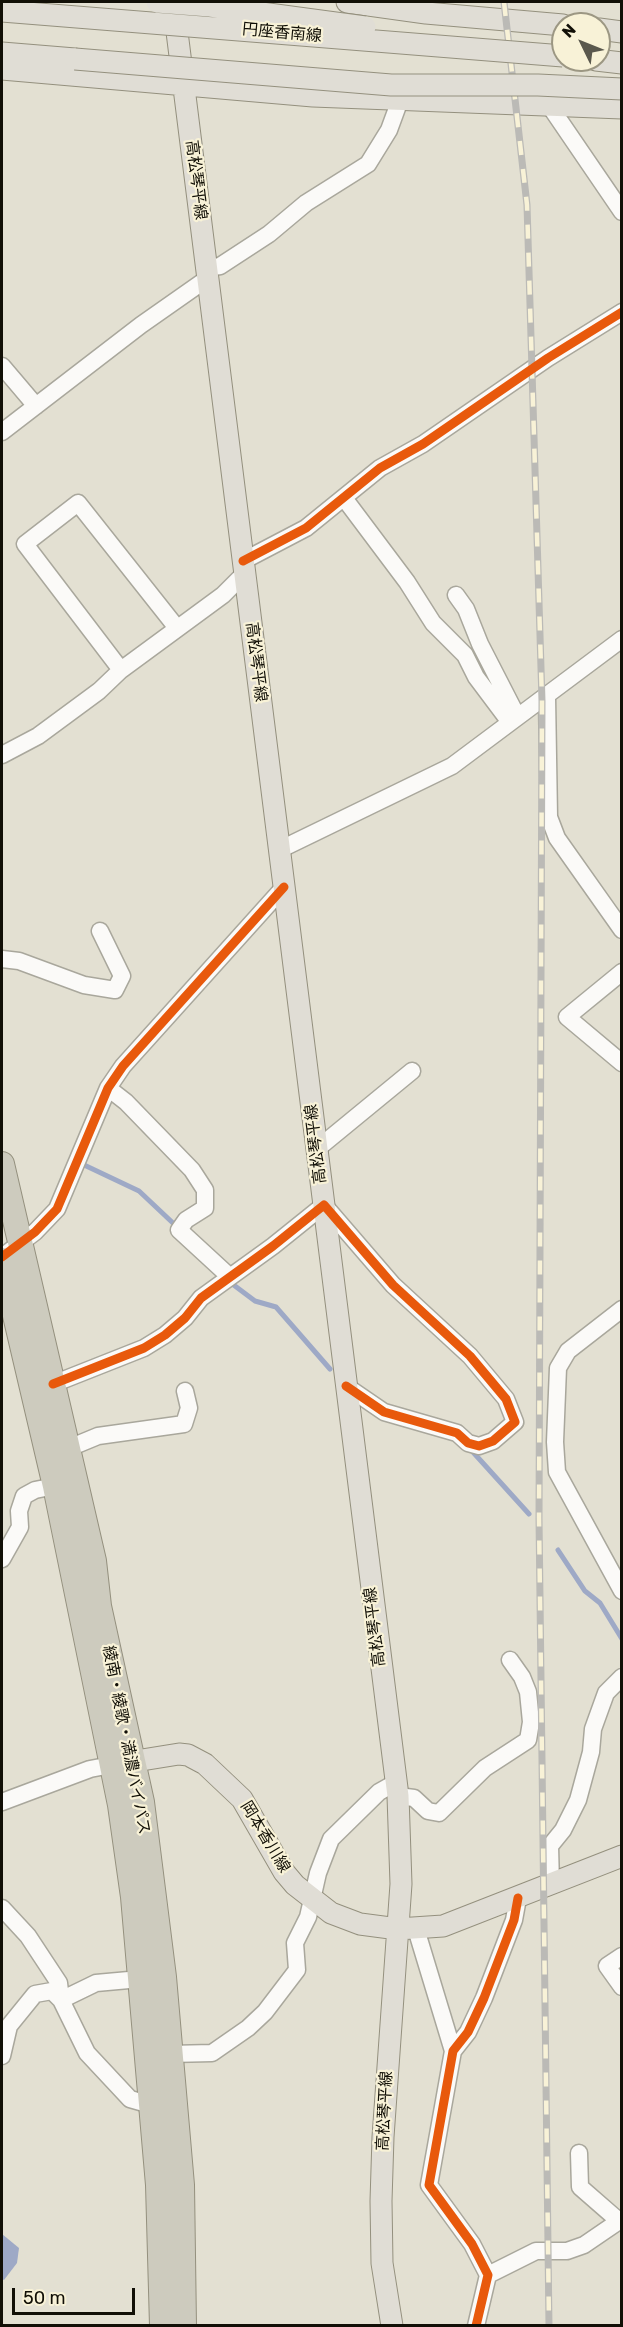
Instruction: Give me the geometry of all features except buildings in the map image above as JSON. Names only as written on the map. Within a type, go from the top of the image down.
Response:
[{"type":"highway","name":"綾南・綾歌・満濃バイパス","points":[[2,1164],[8,1254],[55,1486],[122,1763],[142,1802],[182,2185],[184,2325]]},
{"type":"highway","name":"綾南・綾歌・満濃バイパス","points":[[8,1254],[53,1384],[94,1561],[122,1763],[158,2185],[162,2325]]},
{"type":"main road","points":[[157,2],[302,18],[551,54]]},
{"type":"main road","name":"高松琴平線","points":[[173,2],[396,1790],[401,1884],[407,1929],[381,2201],[382,2263],[392,2325]]},
{"type":"main road","points":[[347,2],[426,7],[551,24]]},
{"type":"main road","name":"円座香南線","points":[[2,11],[551,55]]},
{"type":"main road","points":[[2,53],[391,85],[538,85],[621,89]]},
{"type":"main road","points":[[2,69],[184,85],[400,100],[621,108]]},
{"type":"main road","name":"岡本香川線","points":[[122,1763],[179,1754],[188,1755],[205,1764],[242,1798],[284,1872],[312,1901],[344,1920],[407,1929],[443,1926],[621,1856]]},
{"type":"street","points":[[2,432],[208,273],[269,234],[306,203],[368,164],[388,130],[400,100]]},
{"type":"street","points":[[549,105],[621,212]]},
{"type":"street","points":[[2,755],[38,736],[99,691],[121,670],[223,595],[244,567],[306,528],[380,468],[414,450],[548,358],[621,312]]},
{"type":"street","points":[[2,366],[36,406]]},
{"type":"street","points":[[344,498],[407,582],[433,623],[465,655],[476,676],[513,718]]},
{"type":"street","points":[[121,670],[25,544],[78,503],[177,628]]},
{"type":"street","points":[[456,595],[466,609],[513,718]]},
{"type":"street","points":[[279,850],[452,766],[513,718],[548,697],[621,639]]},
{"type":"street","points":[[548,697],[549,817],[557,838],[621,930]]},
{"type":"street","points":[[8,1254],[57,1209],[108,1088],[123,1066],[284,887]]},
{"type":"street","points":[[2,959],[19,961],[84,985],[115,990],[122,976],[100,931]]},
{"type":"street","points":[[621,972],[567,1017],[621,1063]]},
{"type":"street","points":[[317,1149],[412,1071]]},
{"type":"street","points":[[108,1088],[126,1102],[192,1170],[205,1190],[205,1208],[186,1220],[179,1230],[229,1276]]},
{"type":"street","points":[[53,1384],[144,1348],[178,1324],[201,1298],[273,1246],[324,1205],[393,1285],[470,1356],[506,1399],[515,1422],[493,1441],[479,1446],[468,1443],[449,1430],[384,1412],[346,1386]]},
{"type":"street","points":[[621,1309],[568,1351],[558,1368],[555,1442],[557,1472],[621,1591]]},
{"type":"street","points":[[2,1558],[20,1527],[19,1511],[24,1496],[55,1486],[69,1448],[98,1436],[184,1424],[189,1408],[185,1391]]},
{"type":"street","points":[[170,2054],[212,2053],[248,2028],[265,2012],[297,1970],[295,1942],[308,1917],[318,1873],[331,1839],[379,1792],[396,1790],[414,1798],[428,1811],[439,1813],[485,1768],[528,1740],[531,1722],[528,1692],[522,1677],[510,1660]]},
{"type":"street","points":[[551,1885],[550,1846],[563,1830],[578,1800],[591,1752],[594,1729],[606,1693],[621,1677]]},
{"type":"street","points":[[2,1802],[90,1769],[122,1763]]},
{"type":"street","points":[[476,2325],[488,2275],[472,2244],[429,2186],[453,2051],[468,2032],[484,1998],[514,1920],[519,1898]]},
{"type":"street","points":[[2,1908],[28,1936],[49,1967],[59,1983],[61,2000]]},
{"type":"street","points":[[407,1929],[453,2051]]},
{"type":"street","points":[[621,1956],[607,1966],[621,1987]]},
{"type":"street","points":[[61,2000],[96,1983],[140,1980]]},
{"type":"street","points":[[2,2056],[9,2026],[35,1994],[52,1991],[61,2000],[87,2053],[130,2099],[151,2105]]},
{"type":"street","points":[[488,2275],[536,2251],[567,2251],[584,2245],[620,2220],[580,2187],[579,2153]]},
{"type":"water","points":[[2,2234],[19,2248],[17,2263],[4,2280],[2,2279]]},
{"type":"waterway","points":[[82,1164],[139,1191],[174,1224]]},
{"type":"waterway","points":[[231,1283],[255,1301],[276,1307],[330,1369]]},
{"type":"waterway","points":[[472,1451],[529,1514]]},
{"type":"waterway","points":[[558,1550],[585,1591],[600,1603],[622,1639]]},
{"type":"railway","points":[[504,2],[527,205],[542,701],[539,1518],[549,2326]]},
{"type":"cycle path","points":[[243,561],[306,528],[380,468],[423,444],[548,358],[622,312]]},
{"type":"cycle path","points":[[2,1257],[35,1232],[57,1209],[108,1088],[123,1066],[284,887]]},
{"type":"cycle path","points":[[53,1384],[144,1348],[165,1335],[185,1318],[201,1298],[273,1246],[324,1205],[393,1285],[470,1356],[506,1399],[515,1422],[493,1441],[479,1446],[468,1443],[457,1433],[384,1412],[346,1386]]},
{"type":"cycle path","points":[[476,2326],[488,2275],[472,2244],[429,2185],[453,2051],[468,2032],[484,1998],[514,1920],[518,1898]]}]
